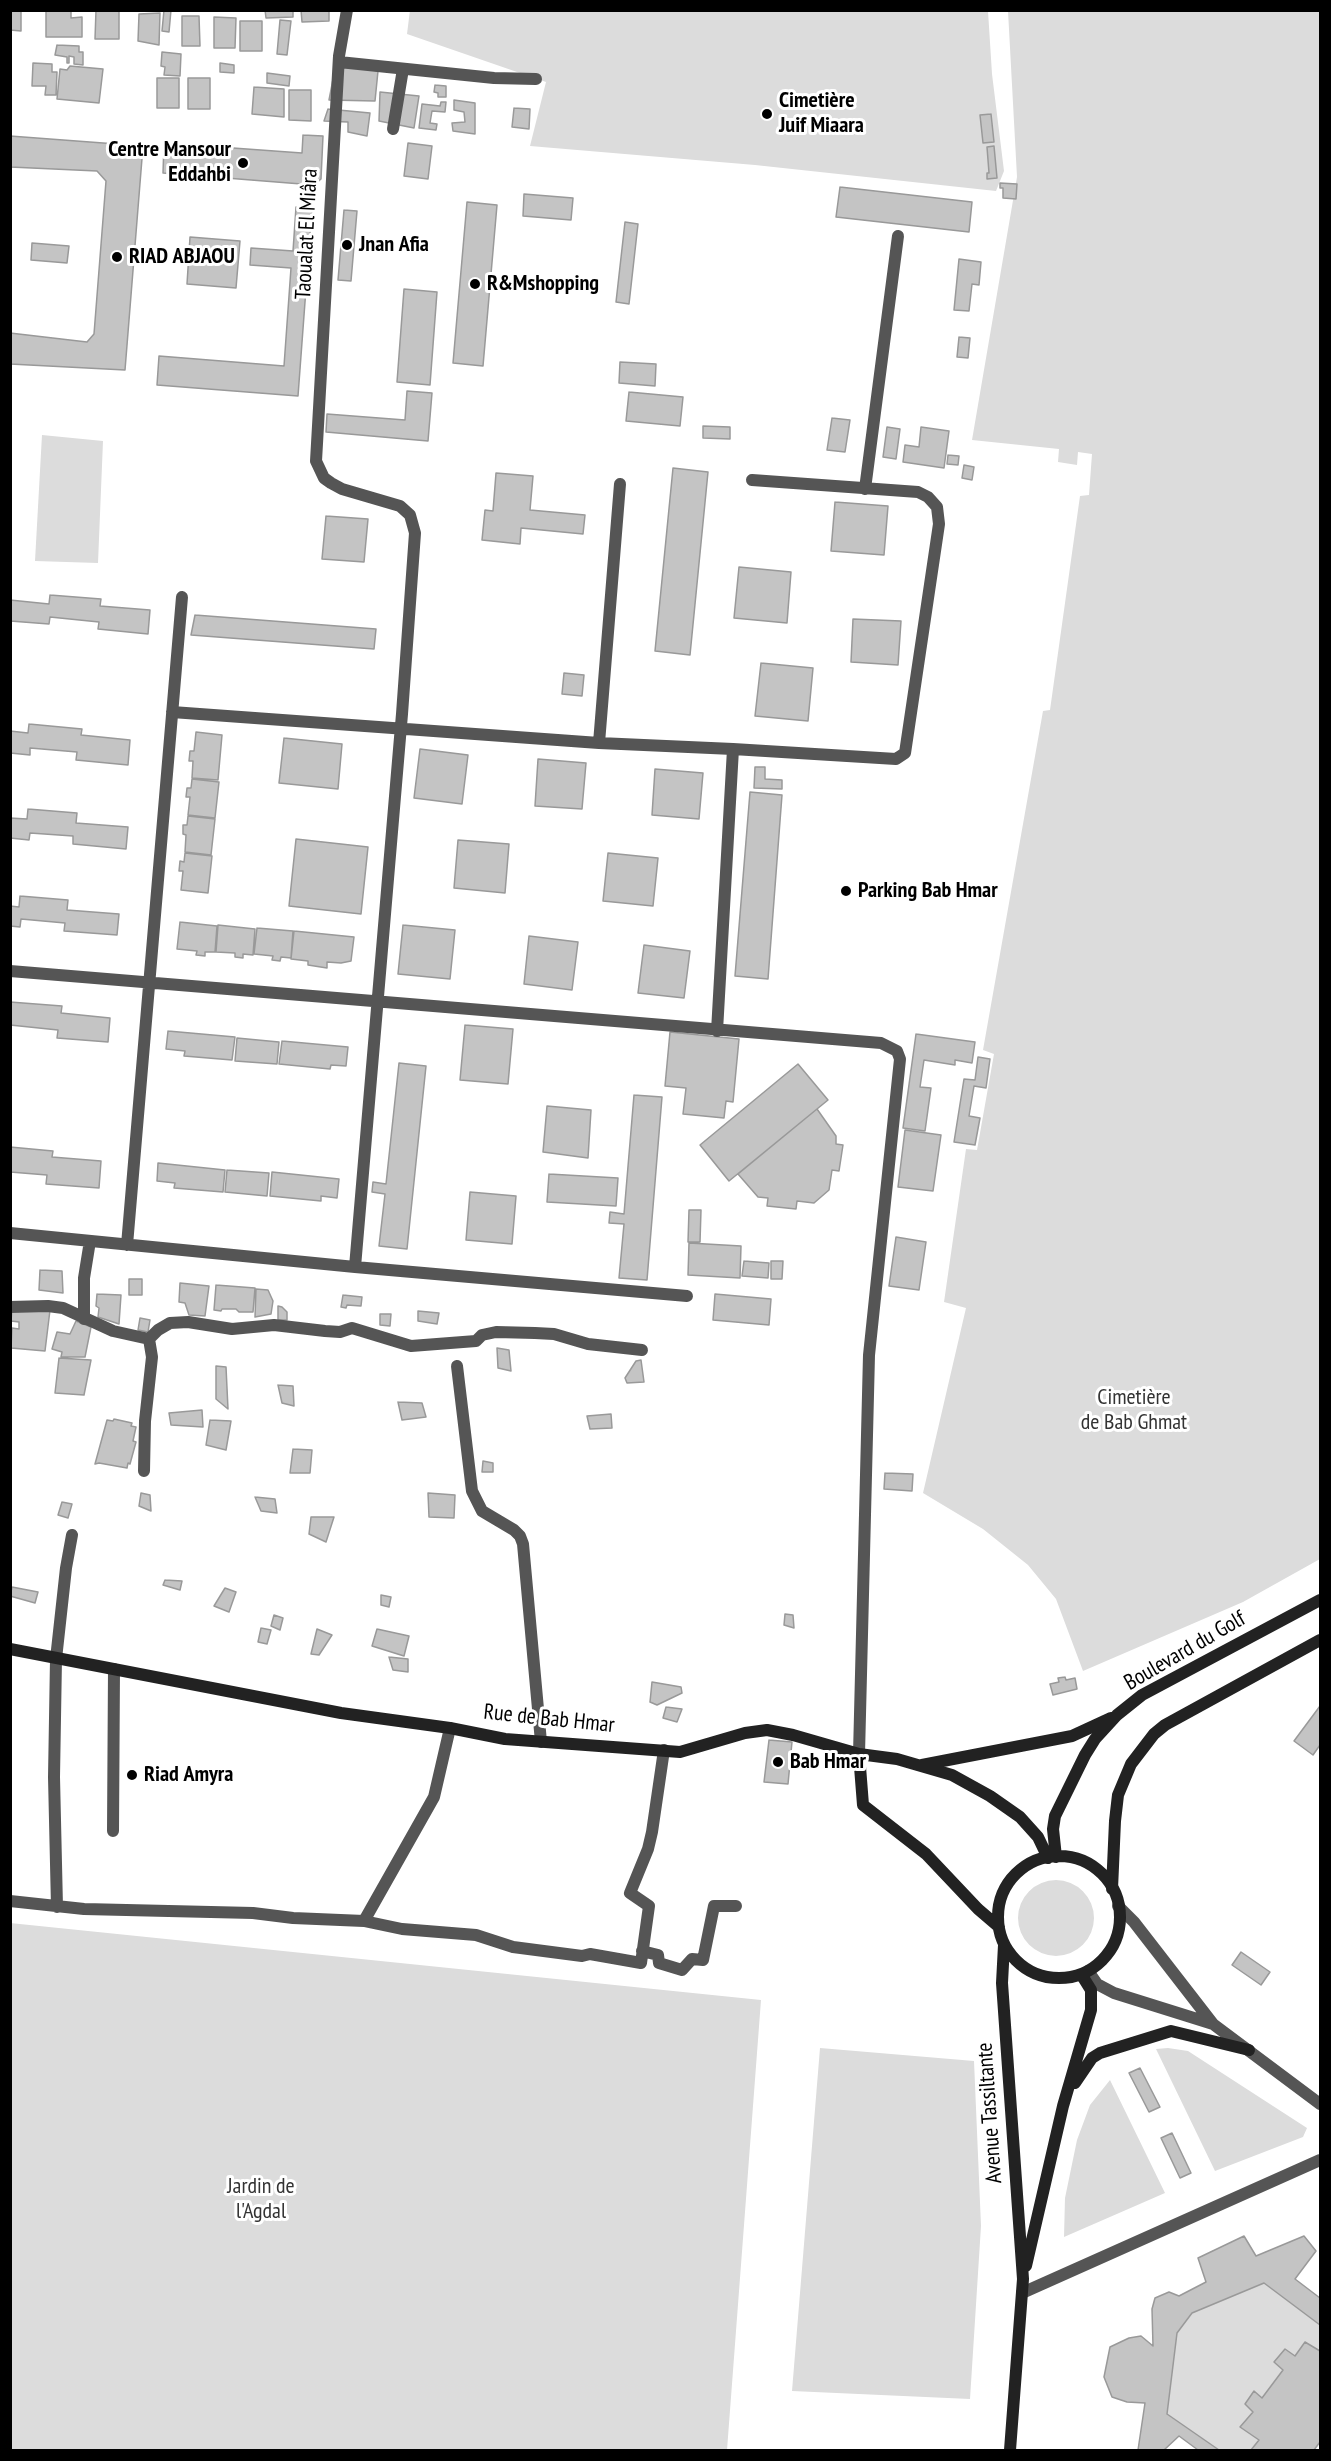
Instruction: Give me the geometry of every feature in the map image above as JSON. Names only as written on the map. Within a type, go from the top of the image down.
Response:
[{"type":"main road","name":"Boulevard du Golf","points":[[1052,1857],[1055,1816],[1085,1755],[1095,1739],[1117,1715],[1142,1695],[1320,1600]]},
{"type":"main road","points":[[1112,1888],[1118,1796],[1131,1764],[1154,1734],[1165,1725],[1320,1640]]},
{"type":"main road","name":"Rue de Bab Hmar","points":[[10,1649],[341,1713],[450,1728],[505,1739],[680,1752],[745,1733],[767,1730],[793,1734],[859,1755],[922,1765],[952,1775],[1006,1807],[1031,1827],[1052,1857]]},
{"type":"main road","points":[[922,1765],[949,1758],[1022,1748],[1071,1736],[1117,1715]]},
{"type":"main road","points":[[859,1755],[863,1805],[926,1854],[978,1909],[999,1927]]},
{"type":"main road","points":[[1052,1857],[1071,1858],[1085,1863],[1103,1876],[1112,1888],[1118,1906],[1119,1927],[1112,1947],[1104,1958],[1084,1972],[1063,1978],[1037,1974],[1015,1959],[1004,1945],[999,1927],[998,1908],[1008,1885],[1027,1865],[1052,1857]]},
{"type":"main road","name":"Avenue Tassiltante","points":[[1004,1945],[1002,1983],[1023,2279],[1010,2451]]},
{"type":"main road","name":"Avenue Tassiltante","points":[[1023,2279],[1063,2106],[1091,2010],[1090,1990],[1084,1972]]},
{"type":"main road","points":[[1063,2106],[1081,2072],[1092,2058],[1122,2045],[1171,2031],[1249,2050]]},
{"type":"street","name":"Taoualat El Miâra","points":[[347,10],[339,62],[316,461],[324,478],[331,483],[342,489],[400,506],[410,515],[415,533],[401,728]]},
{"type":"street","points":[[339,62],[494,78],[536,79]]},
{"type":"street","points":[[393,129],[403,69]]},
{"type":"street","points":[[865,489],[898,236]]},
{"type":"street","points":[[172,711],[599,743],[896,759],[905,753],[939,524],[937,507],[928,497],[918,492],[752,480]]},
{"type":"street","points":[[599,743],[620,484]]},
{"type":"street","points":[[127,1245],[182,597]]},
{"type":"street","points":[[355,1267],[401,728]]},
{"type":"street","points":[[717,1031],[733,749]]},
{"type":"street","points":[[10,971],[881,1043],[897,1051],[900,1059],[868,1355],[859,1755]]},
{"type":"street","points":[[10,1233],[355,1267],[687,1296]]},
{"type":"street","points":[[84,1319],[84,1278],[90,1241]]},
{"type":"street","points":[[10,1307],[48,1306],[72,1311],[84,1319],[113,1331],[149,1339]]},
{"type":"street","points":[[149,1339],[170,1323],[188,1322],[232,1329],[274,1325],[340,1332],[352,1328],[411,1346],[476,1341],[482,1335],[496,1332],[554,1334],[588,1344],[642,1350]]},
{"type":"street","points":[[144,1471],[145,1422],[152,1357],[149,1339]]},
{"type":"street","points":[[457,1366],[470,1479],[475,1500],[488,1516],[520,1536],[523,1544],[541,1742]]},
{"type":"street","points":[[57,1906],[54,1777],[56,1659],[72,1535]]},
{"type":"street","points":[[113,1831],[114,1669]]},
{"type":"street","points":[[364,1922],[434,1797],[450,1728]]},
{"type":"street","points":[[10,1901],[57,1906],[253,1913],[364,1922],[402,1929],[476,1935],[513,1947],[582,1956],[590,1954],[641,1963],[649,1906],[630,1893],[648,1849],[664,1750]]},
{"type":"street","points":[[642,1951],[658,1955],[659,1963],[682,1970],[692,1959],[703,1960],[714,1906],[736,1906]]},
{"type":"street","points":[[1118,1906],[1134,1922],[1214,2024],[1320,2104]]},
{"type":"street","points":[[1084,1972],[1097,1984],[1114,1993],[1214,2024]]},
{"type":"street","points":[[1022,2293],[1320,2160]]},
{"type":"green space","name":"Cimetière Juif Miaara","points":[[410,10],[988,11],[992,74],[1004,171],[996,191],[755,165],[530,146],[546,82],[407,34]]},
{"type":"green space","name":"Cimetière de Bab Ghmat","points":[[1008,11],[1320,11],[1320,1559],[1243,1602],[1083,1671],[1056,1599],[1028,1565],[983,1529],[923,1493],[966,1308],[944,1302],[966,1149],[977,1150],[994,1054],[983,1050],[1043,711],[1050,710],[1080,496],[1089,495],[1092,454],[1078,452],[1077,465],[1058,462],[1059,449],[972,440],[1017,177]]},
{"type":"green space","points":[[42,435],[103,441],[98,563],[35,561]]},
{"type":"green space","points":[[1049,1880],[1063,1880],[1077,1886],[1088,1897],[1094,1911],[1091,1933],[1083,1945],[1063,1956],[1049,1956],[1035,1950],[1024,1939],[1018,1925],[1018,1911],[1024,1897],[1035,1886]]},
{"type":"green space","name":"Jardin de l'Agdal","points":[[10,1923],[761,2000],[727,2450],[11,2450]]},
{"type":"green space","points":[[820,2048],[974,2061],[981,2226],[970,2399],[792,2391]]},
{"type":"green space","points":[[1156,2049],[1188,2051],[1307,2128],[1303,2137],[1215,2171]]},
{"type":"green space","points":[[1110,2080],[1165,2193],[1064,2237],[1065,2198],[1077,2140],[1090,2105]]},
{"type":"green space","points":[[1264,2283],[1320,2325],[1320,2351],[1305,2342],[1295,2356],[1285,2349],[1275,2362],[1283,2370],[1262,2398],[1254,2391],[1245,2404],[1253,2412],[1241,2427],[1259,2440],[1251,2450],[1219,2450],[1167,2414],[1177,2333],[1192,2313]]},
{"type":"building","points":[[10,10],[21,10],[21,31],[10,30]]},
{"type":"building","points":[[46,10],[71,10],[71,18],[82,17],[82,37],[46,37]]},
{"type":"building","points":[[96,10],[119,10],[119,39],[95,39]]},
{"type":"building","points":[[164,10],[171,10],[169,32],[162,31]]},
{"type":"building","points":[[265,10],[293,10],[293,17],[266,18]]},
{"type":"building","points":[[301,10],[329,10],[329,21],[302,22]]},
{"type":"building","points":[[160,13],[159,45],[138,41],[139,14]]},
{"type":"building","points":[[182,16],[199,16],[200,46],[182,46]]},
{"type":"building","points":[[214,17],[236,18],[235,48],[214,48]]},
{"type":"building","points":[[280,20],[291,21],[287,55],[277,54]]},
{"type":"building","points":[[240,21],[262,21],[262,51],[240,51]]},
{"type":"building","points":[[57,45],[79,46],[79,52],[83,52],[83,65],[74,64],[74,57],[69,56],[69,63],[67,63],[67,57],[55,55]]},
{"type":"building","points":[[162,52],[181,54],[180,76],[164,75],[165,67],[161,66]]},
{"type":"building","points":[[33,63],[52,64],[52,72],[57,72],[56,95],[45,95],[46,86],[32,86]]},
{"type":"building","points":[[220,63],[234,65],[234,73],[220,72]]},
{"type":"building","points":[[336,64],[378,71],[375,101],[329,100]]},
{"type":"building","points":[[70,66],[103,69],[99,103],[57,99],[60,69],[67,70]]},
{"type":"building","points":[[267,73],[290,76],[289,86],[267,83]]},
{"type":"building","points":[[157,78],[179,78],[179,108],[157,108]]},
{"type":"building","points":[[188,78],[210,78],[210,109],[188,109]]},
{"type":"building","points":[[435,85],[446,86],[446,97],[438,97],[438,93],[434,92]]},
{"type":"building","points":[[254,87],[284,89],[284,117],[252,114]]},
{"type":"building","points":[[289,90],[311,90],[311,121],[289,120]]},
{"type":"building","points":[[380,92],[419,96],[414,128],[379,121]]},
{"type":"building","points":[[454,100],[475,103],[475,134],[453,131],[452,123],[465,122],[464,112],[454,110]]},
{"type":"building","points":[[441,102],[446,102],[445,112],[432,111],[430,123],[437,124],[436,130],[419,128],[422,104],[440,106]]},
{"type":"building","points":[[514,108],[530,109],[529,129],[512,127]]},
{"type":"building","points":[[328,109],[370,113],[367,136],[348,132],[348,122],[324,121]]},
{"type":"building","points":[[991,114],[994,142],[983,143],[980,115]]},
{"type":"building","name":"Centre Mansour Eddahbi","points":[[303,135],[323,136],[321,179],[314,185],[163,173],[164,143],[302,153]]},
{"type":"building","name":"RIAD ABJAOU","points":[[10,136],[143,146],[125,370],[10,364],[10,333],[87,342],[94,334],[106,181],[97,171],[10,167]]},
{"type":"building","points":[[408,143],[432,146],[428,179],[404,176]]},
{"type":"building","points":[[994,146],[997,178],[987,179],[987,173],[989,173],[987,147]]},
{"type":"building","points":[[1000,183],[1017,184],[1016,199],[1003,198],[1003,188],[1000,188]]},
{"type":"building","points":[[840,187],[972,202],[969,232],[836,217]]},
{"type":"building","points":[[524,194],[573,198],[571,220],[523,216]]},
{"type":"building","name":"R&Mshopping","points":[[467,202],[497,205],[483,366],[453,363]]},
{"type":"building","points":[[296,207],[312,208],[298,396],[157,385],[159,356],[284,366],[291,268],[250,265],[251,248],[293,251]]},
{"type":"building","name":"Jnan Afia","points":[[344,210],[357,211],[351,281],[338,280]]},
{"type":"building","points":[[625,222],[638,224],[629,304],[616,302]]},
{"type":"building","points":[[190,237],[240,241],[236,288],[187,284]]},
{"type":"building","points":[[32,243],[69,246],[67,263],[31,260]]},
{"type":"building","points":[[959,259],[981,262],[979,285],[972,284],[969,311],[954,310]]},
{"type":"building","points":[[404,289],[437,292],[430,385],[397,382]]},
{"type":"building","points":[[959,337],[970,338],[968,358],[957,357]]},
{"type":"building","points":[[620,362],[656,364],[655,386],[619,383]]},
{"type":"building","points":[[407,391],[432,393],[428,441],[326,432],[327,414],[405,420]]},
{"type":"building","points":[[629,392],[683,397],[680,426],[626,421]]},
{"type":"building","points":[[832,418],[850,420],[845,452],[827,450]]},
{"type":"building","points":[[703,426],[730,427],[730,439],[703,438]]},
{"type":"building","points":[[887,427],[900,429],[896,459],[883,457]]},
{"type":"building","points":[[921,427],[949,431],[944,468],[903,462],[905,445],[919,447]]},
{"type":"building","points":[[948,455],[959,456],[958,465],[947,464]]},
{"type":"building","points":[[964,465],[974,467],[972,480],[962,478]]},
{"type":"building","points":[[673,468],[708,472],[690,655],[655,651]]},
{"type":"building","points":[[496,473],[533,476],[530,510],[585,515],[583,534],[521,528],[520,544],[482,540],[485,510],[493,511]]},
{"type":"building","points":[[835,502],[888,506],[884,555],[831,551]]},
{"type":"building","points":[[326,516],[368,519],[364,562],[322,559]]},
{"type":"building","points":[[739,567],[791,572],[787,623],[734,618]]},
{"type":"building","points":[[50,595],[101,599],[100,606],[150,610],[148,634],[98,629],[99,622],[50,617],[49,624],[10,621],[10,600],[49,604]]},
{"type":"building","points":[[195,615],[376,629],[374,649],[191,635]]},
{"type":"building","points":[[853,619],[901,621],[898,665],[851,662]]},
{"type":"building","points":[[761,663],[813,668],[808,721],[755,716]]},
{"type":"building","points":[[564,673],[584,675],[582,696],[562,694]]},
{"type":"building","points":[[29,724],[82,729],[81,735],[130,740],[128,765],[76,760],[77,752],[30,748],[30,755],[10,753],[10,731],[28,733]]},
{"type":"building","points":[[196,732],[222,735],[218,780],[192,778],[193,761],[189,761],[190,751],[194,751]]},
{"type":"building","points":[[284,738],[342,744],[338,789],[279,783]]},
{"type":"building","points":[[420,749],[468,755],[462,804],[414,798]]},
{"type":"building","points":[[538,759],[586,763],[582,809],[535,806]]},
{"type":"building","points":[[755,767],[765,767],[765,779],[782,780],[782,789],[754,788]]},
{"type":"building","points":[[655,769],[703,773],[699,819],[652,815]]},
{"type":"building","points":[[192,779],[219,782],[215,818],[188,815],[190,797],[186,797],[187,788],[191,788]]},
{"type":"building","points":[[750,792],[782,795],[768,979],[735,976]]},
{"type":"building","points":[[28,809],[77,813],[76,823],[128,827],[126,849],[73,844],[73,836],[30,833],[29,840],[10,838],[10,818],[27,819]]},
{"type":"building","points":[[188,816],[215,819],[211,855],[185,852],[186,835],[183,834],[183,825],[187,825]]},
{"type":"building","points":[[296,839],[368,847],[361,914],[289,906]]},
{"type":"building","points":[[458,840],[509,844],[505,893],[454,888]]},
{"type":"building","points":[[185,853],[212,856],[208,893],[181,890],[183,871],[179,871],[180,861],[184,862]]},
{"type":"building","points":[[608,853],[658,858],[653,906],[603,901]]},
{"type":"building","points":[[20,896],[68,900],[67,910],[119,914],[117,935],[64,931],[65,923],[21,919],[20,927],[10,926],[10,906],[19,907]]},
{"type":"building","points":[[180,922],[217,926],[215,952],[205,952],[205,956],[196,955],[197,951],[177,949]]},
{"type":"building","points":[[218,925],[255,929],[253,955],[243,954],[243,958],[235,957],[235,953],[216,952]]},
{"type":"building","points":[[403,925],[455,930],[450,979],[398,974]]},
{"type":"building","points":[[257,928],[293,931],[291,958],[281,957],[280,961],[272,960],[273,956],[254,954]]},
{"type":"building","points":[[294,931],[354,937],[351,961],[327,962],[327,968],[308,965],[308,961],[291,959]]},
{"type":"building","points":[[529,936],[578,942],[572,990],[524,984]]},
{"type":"building","points":[[644,945],[690,951],[684,998],[638,993]]},
{"type":"building","points":[[10,1002],[62,1006],[61,1013],[110,1018],[108,1042],[57,1038],[58,1030],[10,1025]]},
{"type":"building","points":[[465,1025],[513,1029],[508,1084],[460,1080]]},
{"type":"building","points":[[168,1031],[235,1037],[232,1060],[184,1056],[185,1051],[166,1049]]},
{"type":"building","points":[[670,1032],[739,1039],[733,1102],[726,1101],[724,1118],[683,1114],[686,1088],[665,1086]]},
{"type":"building","points":[[916,1034],[975,1042],[972,1063],[955,1060],[955,1065],[924,1060],[920,1087],[931,1088],[925,1131],[903,1128]]},
{"type":"building","points":[[237,1038],[279,1042],[277,1064],[235,1061]]},
{"type":"building","points":[[282,1041],[348,1047],[346,1066],[331,1065],[330,1069],[279,1064]]},
{"type":"building","points":[[978,1057],[990,1059],[986,1088],[974,1086],[969,1116],[980,1118],[975,1145],[954,1142],[964,1079],[975,1080]]},
{"type":"building","points":[[399,1063],[426,1066],[407,1249],[379,1246],[385,1194],[372,1192],[373,1182],[386,1184]]},
{"type":"building","points":[[798,1064],[828,1100],[729,1181],[700,1145]]},
{"type":"building","points":[[634,1095],[662,1097],[647,1280],[619,1278],[624,1224],[609,1223],[610,1212],[624,1214]]},
{"type":"building","points":[[547,1106],[591,1110],[588,1158],[543,1152]]},
{"type":"building","points":[[817,1109],[836,1136],[836,1144],[843,1145],[839,1171],[832,1170],[829,1190],[814,1203],[797,1201],[796,1209],[767,1206],[768,1198],[758,1197],[738,1174]]},
{"type":"building","points":[[905,1130],[941,1135],[933,1191],[898,1187]]},
{"type":"building","points":[[10,1147],[53,1151],[52,1157],[101,1161],[99,1188],[46,1184],[47,1175],[10,1172]]},
{"type":"building","points":[[158,1163],[225,1170],[223,1192],[174,1188],[175,1183],[157,1181]]},
{"type":"building","points":[[227,1170],[269,1173],[267,1196],[225,1192]]},
{"type":"building","points":[[272,1172],[339,1179],[337,1198],[321,1196],[321,1201],[270,1196]]},
{"type":"building","points":[[549,1174],[618,1178],[616,1206],[547,1202]]},
{"type":"building","points":[[470,1192],[516,1196],[512,1244],[466,1240]]},
{"type":"building","points":[[689,1210],[701,1210],[700,1242],[688,1242]]},
{"type":"building","points":[[896,1237],[926,1242],[919,1290],[889,1286]]},
{"type":"building","points":[[689,1243],[741,1246],[740,1278],[688,1275]]},
{"type":"building","points":[[744,1261],[769,1263],[768,1278],[742,1276]]},
{"type":"building","points":[[771,1261],[783,1261],[782,1279],[771,1279]]},
{"type":"building","points":[[40,1270],[62,1271],[63,1293],[39,1290]]},
{"type":"building","points":[[129,1279],[142,1279],[142,1295],[129,1295]]},
{"type":"building","points":[[180,1283],[209,1286],[205,1316],[189,1315],[185,1303],[179,1302]]},
{"type":"building","points":[[216,1285],[255,1288],[253,1312],[239,1312],[236,1309],[214,1310]]},
{"type":"building","points":[[256,1289],[268,1290],[273,1301],[271,1314],[255,1317]]},
{"type":"building","points":[[97,1294],[121,1295],[119,1324],[98,1317]]},
{"type":"building","points":[[715,1294],[771,1299],[769,1325],[713,1320]]},
{"type":"building","points":[[343,1295],[362,1297],[361,1306],[341,1307]]},
{"type":"building","points":[[278,1306],[287,1312],[287,1320],[278,1320]]},
{"type":"building","points":[[12,1309],[50,1310],[45,1351],[11,1348],[12,1328],[19,1329],[19,1322],[11,1321]]},
{"type":"building","points":[[418,1311],[439,1313],[437,1324],[418,1321]]},
{"type":"building","points":[[380,1314],[391,1314],[390,1326],[380,1325]]},
{"type":"building","points":[[140,1318],[150,1320],[148,1332],[138,1330]]},
{"type":"building","points":[[76,1321],[91,1327],[85,1357],[61,1357],[62,1352],[52,1349],[57,1332],[70,1334]]},
{"type":"building","points":[[497,1348],[509,1350],[511,1371],[498,1368]]},
{"type":"building","points":[[59,1358],[91,1360],[84,1395],[55,1393]]},
{"type":"building","points":[[641,1360],[644,1382],[627,1383],[625,1378],[636,1361]]},
{"type":"building","points":[[216,1366],[226,1367],[228,1409],[216,1399]]},
{"type":"building","points":[[278,1385],[293,1386],[294,1406],[282,1403]]},
{"type":"building","points":[[398,1402],[422,1403],[426,1417],[402,1420]]},
{"type":"building","points":[[202,1410],[203,1427],[171,1425],[169,1413]]},
{"type":"building","points":[[611,1414],[612,1428],[590,1429],[587,1416]]},
{"type":"building","points":[[114,1419],[132,1423],[131,1426],[136,1427],[133,1441],[136,1442],[127,1468],[95,1464],[107,1420],[113,1421]]},
{"type":"building","points":[[210,1420],[231,1421],[226,1450],[206,1445]]},
{"type":"building","points":[[293,1449],[312,1450],[310,1473],[290,1473]]},
{"type":"building","points":[[483,1461],[493,1463],[493,1472],[482,1472]]},
{"type":"building","points":[[885,1473],[913,1474],[912,1491],[884,1489]]},
{"type":"building","points":[[141,1493],[150,1495],[151,1511],[139,1506]]},
{"type":"building","points":[[428,1493],[455,1495],[454,1518],[429,1517]]},
{"type":"building","points":[[255,1497],[275,1499],[277,1513],[261,1511]]},
{"type":"building","points":[[62,1502],[72,1504],[68,1518],[58,1515]]},
{"type":"building","points":[[311,1517],[334,1517],[326,1542],[309,1534]]},
{"type":"building","points":[[165,1580],[182,1581],[180,1590],[163,1585]]},
{"type":"building","points":[[12,1587],[38,1592],[35,1603],[10,1596]]},
{"type":"building","points":[[225,1588],[236,1592],[229,1612],[214,1606]]},
{"type":"building","points":[[381,1595],[391,1597],[389,1607],[381,1605]]},
{"type":"building","points":[[785,1614],[793,1615],[794,1628],[784,1625]]},
{"type":"building","points":[[274,1615],[283,1618],[280,1630],[271,1626]]},
{"type":"building","points":[[261,1628],[271,1630],[267,1644],[258,1642]]},
{"type":"building","points":[[317,1629],[332,1635],[319,1655],[311,1654]]},
{"type":"building","points":[[377,1629],[409,1636],[404,1656],[372,1646]]},
{"type":"building","points":[[389,1657],[408,1659],[408,1672],[393,1670]]},
{"type":"building","points":[[1065,1677],[1066,1680],[1075,1678],[1077,1689],[1053,1695],[1050,1684],[1059,1682],[1058,1678]]},
{"type":"building","points":[[652,1682],[681,1687],[682,1693],[657,1705],[650,1702]]},
{"type":"building","points":[[1320,1706],[1320,1745],[1313,1755],[1294,1741]]},
{"type":"building","points":[[666,1707],[682,1709],[677,1722],[663,1718]]},
{"type":"building","name":"Bab Hmar","points":[[769,1740],[792,1742],[788,1784],[764,1782]]},
{"type":"building","points":[[1241,1952],[1270,1972],[1261,1985],[1232,1965]]},
{"type":"building","points":[[1140,2068],[1160,2107],[1149,2112],[1129,2073]]},
{"type":"building","points":[[1172,2133],[1191,2173],[1180,2178],[1161,2138]]},
{"type":"building","points":[[1244,2236],[1256,2256],[1304,2236],[1316,2251],[1295,2279],[1320,2298],[1320,2325],[1264,2283],[1192,2313],[1177,2333],[1167,2414],[1219,2450],[1198,2450],[1179,2436],[1164,2450],[1138,2450],[1145,2403],[1127,2402],[1112,2397],[1104,2377],[1110,2347],[1129,2338],[1141,2336],[1153,2346],[1152,2309],[1155,2298],[1169,2292],[1179,2296],[1206,2282],[1198,2258]]},
{"type":"building","points":[[1305,2342],[1320,2351],[1320,2442],[1314,2450],[1251,2450],[1259,2440],[1240,2427],[1253,2412],[1245,2404],[1254,2391],[1262,2398],[1283,2370],[1274,2362],[1285,2349],[1295,2356]]},
{"type":"place","name":"Cimetière Juif Miaara","points":[[767,114]]},
{"type":"place","name":"Centre Mansour Eddahbi","points":[[243,163]]},
{"type":"place","name":"Jnan Afia","points":[[347,245]]},
{"type":"place","name":"RIAD ABJAOU","points":[[117,257]]},
{"type":"place","name":"R&Mshopping","points":[[475,284]]},
{"type":"place","name":"Parking Bab Hmar","points":[[846,891]]},
{"type":"place","name":"Bab Hmar","points":[[778,1762]]},
{"type":"place","name":"Riad Amyra","points":[[132,1775]]}]
